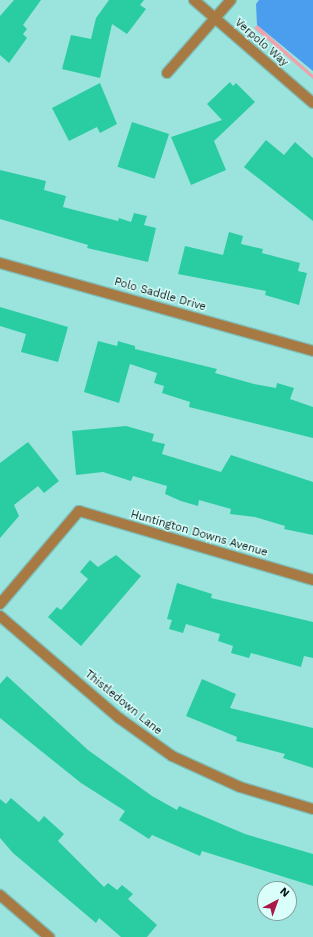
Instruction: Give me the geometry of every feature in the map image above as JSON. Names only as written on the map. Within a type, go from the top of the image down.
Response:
[{"type":"street","name":"Verpolo Way","points":[[194,0],[313,103]]},
{"type":"street","points":[[167,73],[231,0]]},
{"type":"street","name":"Polo Saddle Drive","points":[[0,263],[313,351]]},
{"type":"street","name":"Huntington Downs Avenue","points":[[0,604],[79,512],[313,580]]},
{"type":"street","name":"Thistledown Lane","points":[[0,616],[119,718],[172,756],[240,787],[313,809]]},
{"type":"street","points":[[0,895],[49,937]]},
{"type":"shaded area","points":[[257,25],[313,75],[313,79],[254,28]]},
{"type":"water","points":[[259,0],[313,0],[313,71],[257,25],[256,4]]},
{"type":"building","points":[[14,0],[41,0],[23,25],[27,29],[23,34],[27,38],[9,63],[0,55],[0,16]]},
{"type":"building","points":[[109,0],[144,0],[140,5],[146,9],[127,34],[112,24],[100,78],[62,69],[71,35],[91,39],[96,18]]},
{"type":"building","points":[[230,82],[233,86],[236,83],[255,102],[214,141],[226,170],[191,185],[171,137],[222,120],[207,104]]},
{"type":"building","points":[[100,83],[117,124],[100,133],[97,127],[69,141],[52,108]]},
{"type":"building","points":[[132,122],[169,134],[155,179],[117,167]]},
{"type":"building","points":[[266,140],[284,155],[295,142],[313,158],[313,221],[244,167]]},
{"type":"building","points":[[0,170],[46,181],[44,190],[66,196],[63,207],[118,221],[119,218],[131,222],[134,213],[147,216],[144,225],[156,228],[148,262],[87,248],[88,245],[0,219]]},
{"type":"building","points":[[229,232],[243,236],[241,244],[263,249],[262,253],[300,263],[298,271],[307,273],[299,305],[265,295],[266,291],[178,274],[185,246],[223,255]]},
{"type":"building","points":[[0,307],[68,327],[58,362],[21,352],[26,334],[0,326]]},
{"type":"building","points":[[98,341],[117,346],[118,341],[135,346],[135,349],[217,369],[215,373],[254,384],[276,388],[277,383],[294,388],[290,399],[313,407],[313,438],[189,407],[190,402],[162,393],[164,386],[154,383],[157,373],[130,364],[119,403],[84,392]]},
{"type":"building","points":[[126,426],[154,434],[152,441],[165,444],[162,454],[221,472],[231,455],[313,482],[313,535],[284,529],[285,526],[255,517],[230,514],[231,509],[199,500],[198,506],[181,501],[165,494],[167,486],[133,476],[131,481],[103,472],[76,475],[72,431]]},
{"type":"building","points":[[28,442],[59,481],[44,493],[38,486],[14,505],[19,516],[0,538],[0,463]]},
{"type":"building","points":[[116,555],[141,576],[81,646],[48,617],[57,607],[61,610],[88,579],[80,572],[90,560],[98,567]]},
{"type":"building","points":[[177,583],[212,594],[211,598],[313,622],[313,658],[304,656],[301,667],[251,653],[249,658],[231,653],[233,646],[218,641],[220,634],[186,624],[183,633],[169,629],[172,620],[167,619]]},
{"type":"building","points":[[7,676],[88,750],[152,796],[177,810],[179,806],[245,834],[313,854],[313,886],[202,851],[200,856],[152,835],[149,839],[119,820],[125,811],[81,783],[0,718],[0,684]]},
{"type":"building","points":[[202,679],[236,694],[230,708],[313,728],[313,768],[283,758],[285,754],[236,741],[237,737],[186,716]]},
{"type":"building","points":[[11,798],[39,822],[44,816],[64,834],[58,841],[104,887],[108,883],[117,890],[122,885],[133,894],[128,899],[157,925],[147,937],[121,937],[99,918],[96,923],[13,853],[0,838],[0,799],[6,804]]}]
